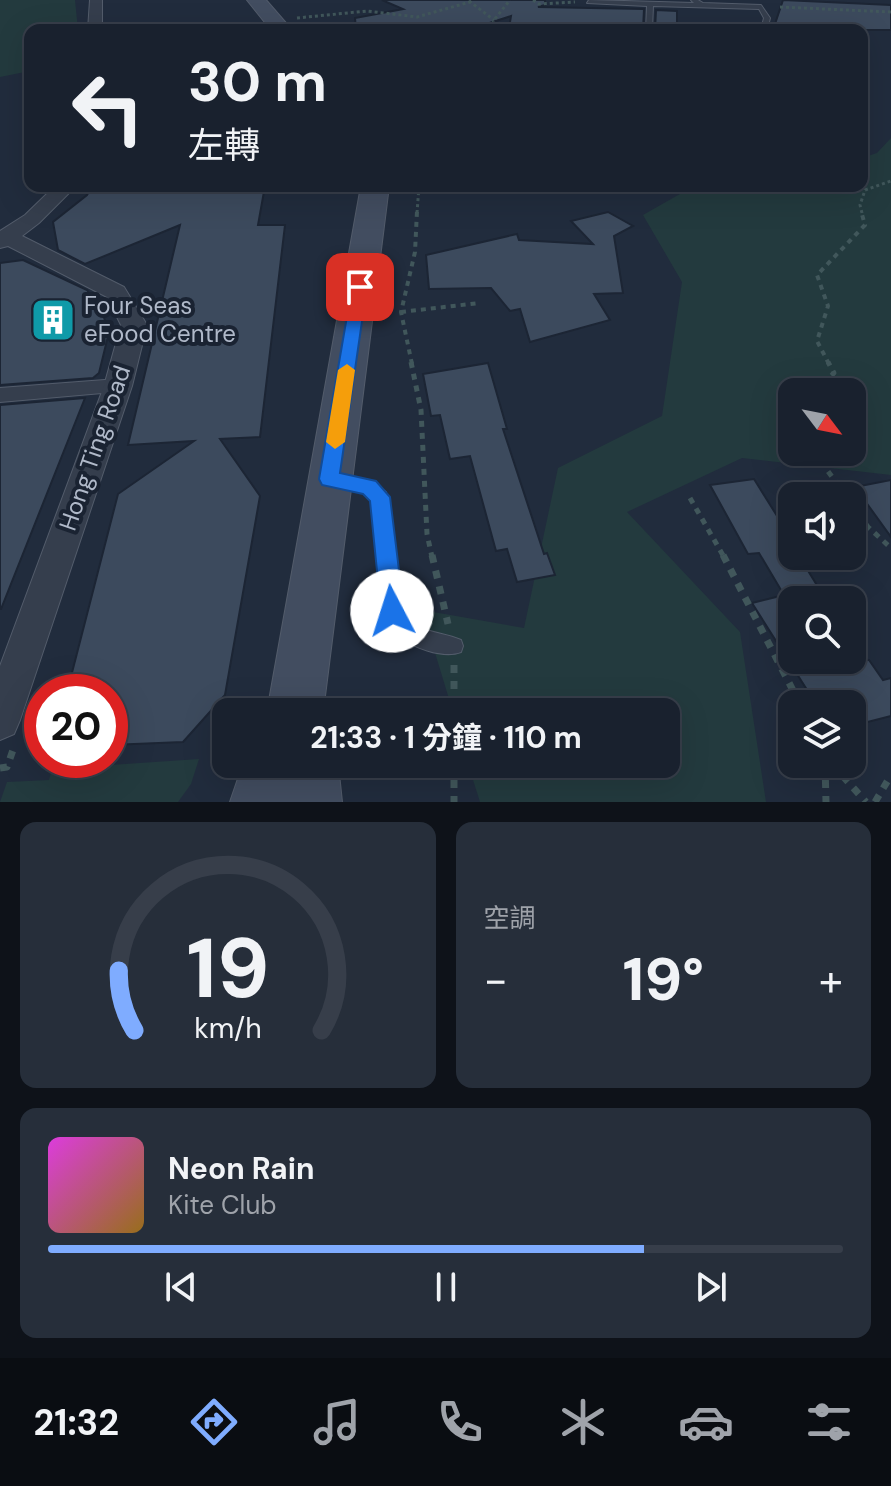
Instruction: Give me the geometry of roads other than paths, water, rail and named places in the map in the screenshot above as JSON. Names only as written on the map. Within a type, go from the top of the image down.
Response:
[{"type":"main road","points":[[256,0],[277,24]]},
{"type":"main road","points":[[299,698],[374,192]]},
{"type":"main road","points":[[261,802],[269,778]]},
{"type":"main road","points":[[309,778],[311,802]]},
{"type":"street","points":[[95,24],[96,0]]},
{"type":"street","points":[[4,239],[59,192]]},
{"type":"street","name":"Hong Ting Road","points":[[0,720],[12,651],[118,386],[134,325],[116,292],[4,239]]},
{"type":"street","points":[[0,395],[118,386]]},
{"type":"lane","points":[[589,2],[697,2],[761,7],[767,18],[766,24]]},
{"type":"lane","points":[[649,24],[650,4]]},
{"type":"lane","points":[[329,479],[368,487],[380,497],[392,611],[397,624],[429,642],[454,646]]},
{"type":"place","name":"Four Seas eFood Centre","points":[[53,320]]}]
